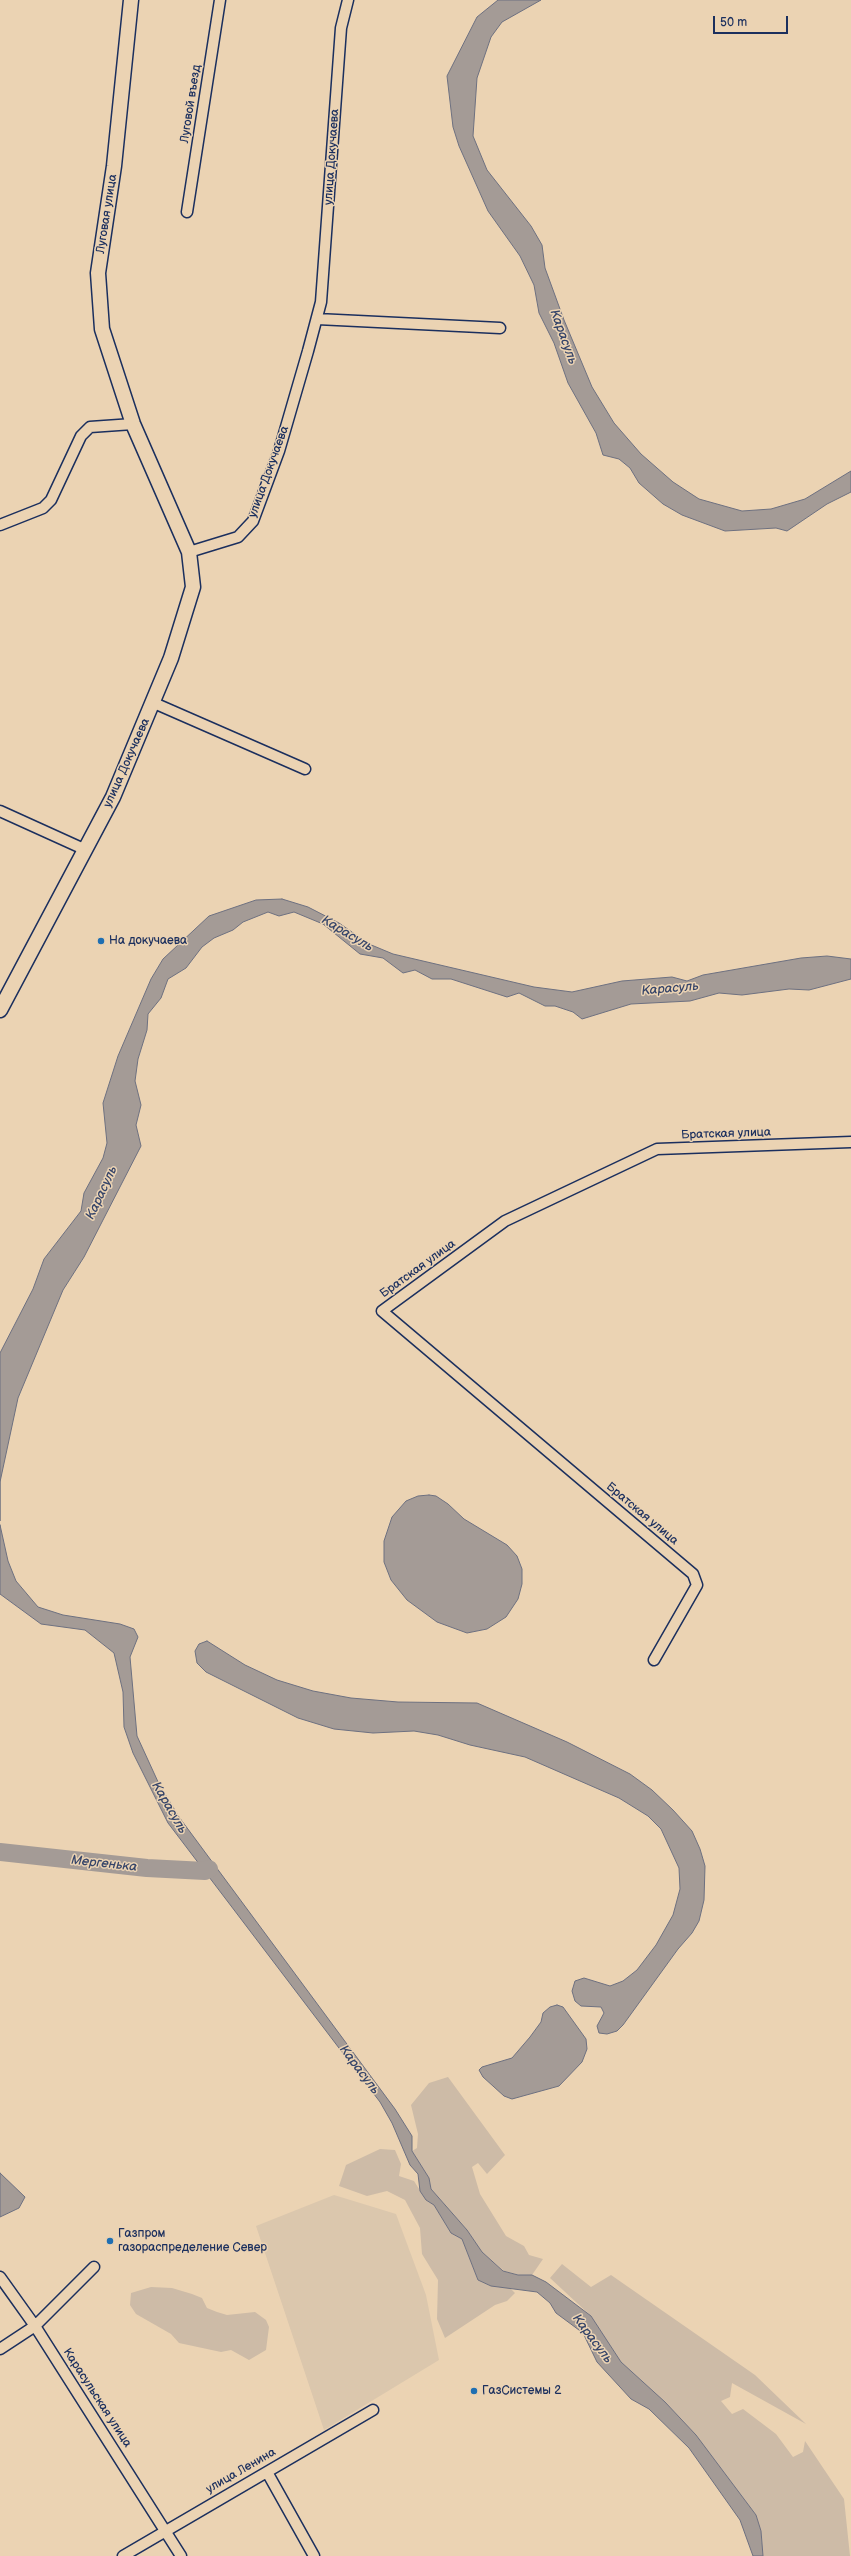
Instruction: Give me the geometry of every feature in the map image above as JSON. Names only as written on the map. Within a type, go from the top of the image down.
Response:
[{"type":"main road","name":"Луговая улица","points":[[131,0],[114,166],[98,273],[102,329],[133,424],[189,552]]},
{"type":"main road","name":"улица Докучаева","points":[[0,1010],[113,797],[154,703],[190,602],[192,571],[189,552]]},
{"type":"street","name":"Луговой въезд","points":[[187,212],[220,0]]},
{"type":"street","name":"улица Докучаева","points":[[189,552],[238,537],[253,521],[279,451],[321,302],[341,28],[348,0]]},
{"type":"street","points":[[317,319],[500,328]]},
{"type":"street","points":[[0,525],[43,508],[51,500],[81,436],[90,427],[133,424]]},
{"type":"street","points":[[154,703],[305,769]]},
{"type":"street","points":[[0,811],[86,850]]},
{"type":"street","name":"Братская улица","points":[[654,1660],[697,1585],[692,1574],[382,1311],[505,1221],[658,1149],[851,1142]]},
{"type":"street","points":[[0,2349],[35,2326],[94,2267]]},
{"type":"street","name":"Карасульская улица","points":[[0,2276],[35,2326],[181,2556]]},
{"type":"street","name":"улица Ленина","points":[[123,2556],[164,2530],[373,2410]]},
{"type":"street","points":[[267,2472],[314,2556]]},
{"type":"shaded area","points":[[448,2077],[505,2155],[487,2174],[478,2163],[472,2167],[480,2194],[506,2236],[524,2246],[529,2255],[543,2259],[532,2275],[519,2275],[504,2271],[482,2252],[467,2230],[431,2189],[429,2178],[412,2151],[417,2148],[418,2134],[411,2105],[429,2083]]},
{"type":"shaded area","points":[[380,2149],[395,2150],[401,2164],[399,2176],[414,2181],[426,2200],[434,2205],[451,2233],[462,2239],[478,2280],[491,2286],[508,2286],[515,2293],[507,2301],[495,2305],[445,2338],[437,2319],[438,2280],[422,2254],[420,2228],[405,2200],[387,2191],[367,2196],[339,2186],[346,2165]]},
{"type":"shaded area","points":[[334,2195],[396,2214],[426,2295],[439,2360],[324,2430],[256,2226]]},
{"type":"shaded area","points":[[562,2264],[591,2287],[611,2275],[755,2375],[806,2424],[732,2383],[730,2397],[721,2401],[732,2414],[743,2409],[776,2434],[793,2457],[803,2452],[805,2441],[844,2499],[850,2556],[763,2556],[761,2531],[756,2515],[696,2435],[665,2402],[621,2362],[591,2316],[550,2278]]},
{"type":"shaded area","points":[[151,2287],[172,2288],[192,2294],[202,2298],[207,2308],[227,2315],[255,2312],[266,2320],[269,2327],[266,2350],[249,2360],[231,2350],[221,2352],[179,2343],[171,2334],[136,2314],[130,2305],[131,2293]]},
{"type":"water","name":"Карасуль","points":[[498,0],[541,0],[502,22],[491,37],[477,78],[473,136],[487,170],[531,226],[542,245],[545,268],[564,320],[592,387],[614,423],[641,454],[673,482],[699,499],[742,511],[771,509],[805,499],[851,471],[851,492],[827,504],[787,531],[776,528],[725,531],[682,515],[663,504],[639,483],[630,468],[619,459],[603,455],[596,433],[568,383],[554,343],[539,313],[534,285],[520,256],[488,211],[459,146],[453,127],[447,76],[477,17]]},
{"type":"water","name":"Карасуль","points":[[282,899],[308,907],[339,923],[369,944],[393,954],[534,987],[572,992],[622,981],[672,977],[687,981],[703,975],[801,958],[827,956],[851,959],[851,979],[809,990],[789,989],[742,995],[719,993],[690,1001],[631,1004],[582,1019],[573,1012],[555,1006],[545,1006],[519,993],[507,997],[451,979],[432,979],[415,970],[403,973],[383,958],[360,954],[323,924],[294,912],[279,916],[268,912],[243,922],[233,930],[214,938],[202,947],[186,968],[168,979],[161,998],[148,1014],[147,1030],[138,1059],[135,1081],[141,1105],[136,1125],[141,1146],[84,1257],[63,1290],[18,1398],[0,1482],[0,1353],[33,1289],[44,1259],[81,1211],[84,1193],[103,1158],[107,1143],[103,1103],[118,1056],[151,979],[163,959],[209,916],[256,900]]},
{"type":"water","points":[[418,1496],[436,1496],[448,1504],[464,1519],[507,1545],[517,1556],[522,1569],[522,1584],[518,1599],[506,1617],[487,1629],[467,1633],[437,1622],[407,1600],[391,1580],[384,1562],[384,1541],[392,1517],[406,1501]]},
{"type":"water","name":"Карасуль","points":[[0,1525],[8,1561],[16,1581],[38,1607],[63,1615],[120,1624],[134,1629],[138,1637],[130,1657],[137,1736],[159,1784],[179,1817],[395,2109],[412,2136],[412,2151],[429,2178],[431,2189],[467,2230],[482,2252],[503,2271],[518,2275],[532,2275],[546,2282],[591,2316],[621,2362],[665,2402],[696,2435],[756,2515],[761,2531],[763,2556],[753,2556],[740,2520],[689,2448],[649,2409],[631,2399],[597,2362],[583,2333],[556,2313],[550,2303],[537,2292],[491,2286],[478,2280],[462,2239],[451,2233],[434,2205],[426,2200],[420,2191],[418,2174],[410,2165],[392,2123],[380,2102],[168,1823],[133,1753],[124,1727],[123,1692],[114,1653],[85,1630],[41,1624],[0,1594]]},
{"type":"water","points":[[207,1641],[245,1665],[277,1680],[313,1691],[351,1698],[398,1702],[477,1703],[567,1742],[630,1774],[652,1790],[692,1831],[700,1849],[705,1866],[704,1900],[699,1921],[692,1933],[678,1949],[623,2025],[617,2031],[607,2034],[599,2033],[597,2026],[604,2013],[601,2007],[581,2006],[575,2001],[572,1991],[575,1981],[584,1978],[610,1986],[623,1981],[637,1970],[656,1945],[673,1915],[680,1889],[679,1868],[661,1829],[648,1816],[619,1798],[525,1757],[470,1745],[438,1735],[414,1731],[373,1733],[334,1729],[298,1718],[206,1672],[197,1663],[195,1651],[199,1644]]},
{"type":"water","points":[[557,2005],[563,2007],[586,2039],[587,2049],[582,2062],[559,2086],[512,2099],[504,2096],[483,2077],[479,2070],[482,2067],[512,2058],[541,2022],[543,2013],[550,2007]]},
{"type":"water","points":[[0,2173],[25,2197],[19,2208],[0,2217]]},
{"type":"waterway","name":"Мергенька","points":[[0,1852],[147,1868],[205,1871],[209,1869]]},
{"type":"place","name":"На докучаева","points":[[101,941]]},
{"type":"place","name":"Газпром газораспределение Север","points":[[110,2241]]},
{"type":"place","name":"ГазСистемы 2","points":[[474,2391]]}]
